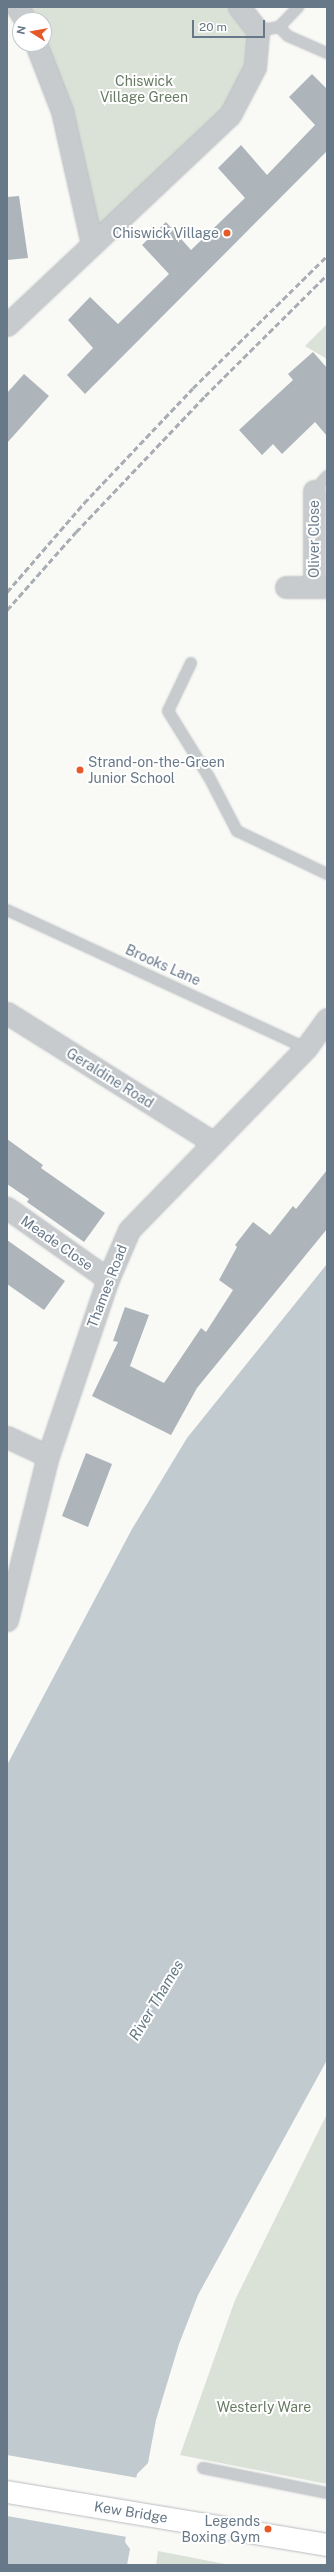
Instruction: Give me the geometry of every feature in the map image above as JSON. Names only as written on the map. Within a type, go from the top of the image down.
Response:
[{"type":"highway","name":"Kew Bridge","points":[[7,2492],[327,2545]]},
{"type":"street","points":[[7,325],[230,115],[255,67],[258,31],[239,7]]},
{"type":"street","points":[[39,52],[62,112],[92,244]]},
{"type":"street","name":"Oliver Close","points":[[286,587],[321,587],[320,484]]},
{"type":"street","name":"Geraldine Road","points":[[7,1012],[214,1144]]},
{"type":"street","name":"Thames Road","points":[[7,1620],[13,1568],[48,1456],[108,1278],[129,1230],[306,1048],[327,1019]]},
{"type":"street","name":"Meade Close","points":[[7,1208],[108,1278]]},
{"type":"street","points":[[7,1436],[48,1456]]},
{"type":"lane","points":[[258,31],[279,27],[298,7]]},
{"type":"lane","points":[[279,27],[288,36],[327,52]]},
{"type":"lane","points":[[191,663],[168,711],[209,777],[237,831],[327,874]]},
{"type":"lane","name":"Brooks Lane","points":[[7,910],[306,1048]]},
{"type":"lane","points":[[203,2468],[327,2493]]},
{"type":"green space","name":"Chiswick Village Green","points":[[25,7],[244,7],[266,28],[232,118],[96,245],[46,52],[52,52],[52,12],[27,12]]},
{"type":"green space","points":[[327,324],[327,359],[305,346]]},
{"type":"green space","name":"Westerly Ware","points":[[327,2114],[327,2484],[180,2455],[235,2300]]},
{"type":"green space","points":[[158,2551],[230,2565],[156,2565]]},
{"type":"water","name":"River Thames","points":[[327,1264],[327,2060],[198,2295],[179,2344],[156,2420],[148,2463],[137,2474],[125,2542],[130,2549],[127,2565],[7,2565],[7,1765],[132,1529],[187,1438]]},
{"type":"pier","points":[[7,2455],[138,2478],[127,2537],[7,2516]]},
{"type":"building","name":"Chiswick Village","points":[[312,74],[327,89],[327,151],[85,394],[67,375],[93,348],[68,320],[90,297],[118,324],[169,274],[142,245],[166,222],[191,250],[245,198],[218,168],[241,145],[267,175],[315,125],[289,97]]},
{"type":"building","points":[[19,196],[28,258],[7,260],[7,197]]},
{"type":"building","points":[[313,352],[327,368],[327,436],[315,422],[282,454],[273,444],[262,455],[239,430],[293,380],[288,374]]},
{"type":"building","points":[[24,374],[49,396],[7,443],[7,393]]},
{"type":"building","points":[[7,1139],[43,1165],[41,1168],[105,1213],[84,1242],[27,1202],[29,1199],[7,1184]]},
{"type":"building","points":[[327,1170],[327,1229],[197,1388],[171,1435],[92,1396],[118,1342],[113,1341],[125,1307],[149,1315],[130,1366],[164,1383],[201,1328],[206,1332],[233,1290],[219,1280],[237,1247],[235,1245],[253,1222],[270,1235],[293,1206],[296,1209]]},
{"type":"building","points":[[7,1240],[65,1281],[44,1310],[7,1284]]},
{"type":"building","points":[[86,1453],[112,1464],[88,1527],[62,1516]]},
{"type":"railway","points":[[7,592],[84,503],[193,388],[327,256]]},
{"type":"railway","points":[[7,610],[76,532],[205,396],[327,275]]},
{"type":"place","name":"Chiswick Village","points":[[227,233]]},
{"type":"place","name":"Strand-on-the-Green Junior School","points":[[80,770]]},
{"type":"place","name":"Legends Boxing Gym","points":[[268,2529]]}]
